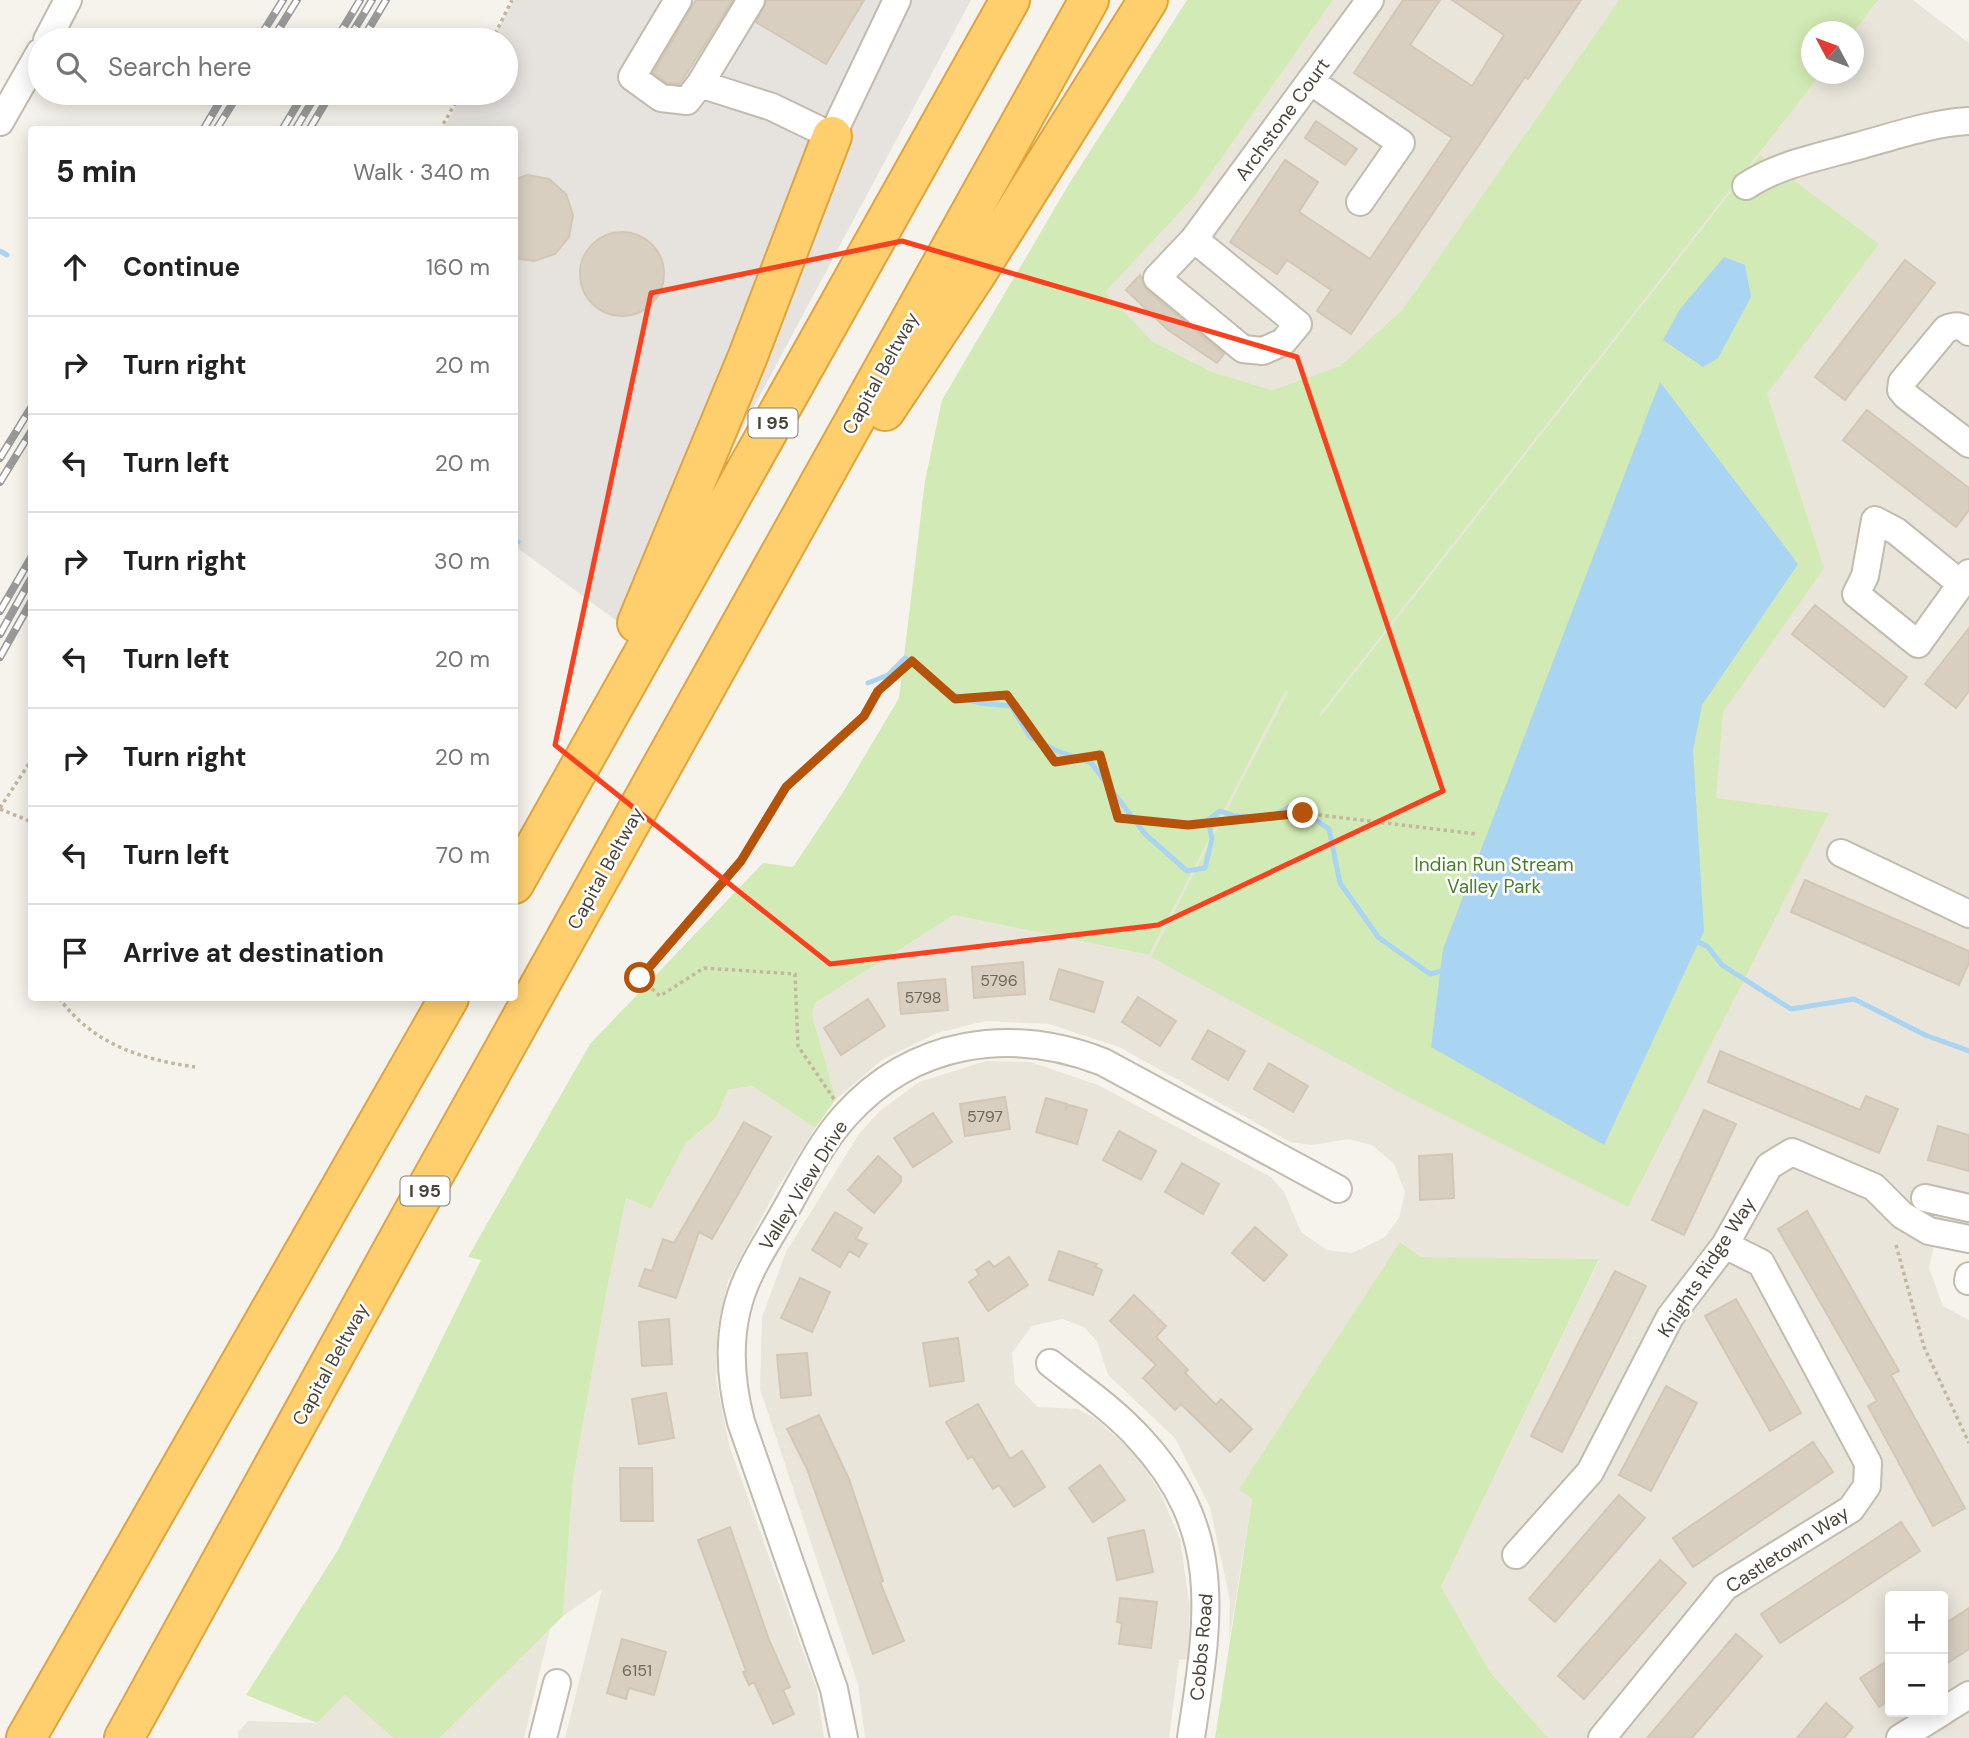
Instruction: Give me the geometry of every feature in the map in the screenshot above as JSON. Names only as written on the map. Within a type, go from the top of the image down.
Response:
[{"type":"highway","name":"I 95","points":[[518,877],[1010,0]]},
{"type":"highway","name":"Capital Beltway","points":[[124,1738],[1089,0]]},
{"type":"highway","points":[[728,646],[975,276],[1148,0]]},
{"type":"highway","points":[[537,845],[677,529],[748,356],[832,136]]},
{"type":"highway","points":[[26,1738],[447,1001]]},
{"type":"street","points":[[54,28],[68,0]]},
{"type":"street","points":[[678,0],[632,77],[661,98],[687,101],[751,0]]},
{"type":"street","points":[[700,84],[772,107],[832,136],[897,0]]},
{"type":"street","name":"Archstone Court","points":[[1194,239],[1298,324],[1283,342],[1263,351],[1243,349],[1157,278],[1194,239],[1370,0]]},
{"type":"street","points":[[0,122],[28,74]]},
{"type":"street","points":[[1310,81],[1401,143],[1360,202]]},
{"type":"street","points":[[1746,186],[1763,174],[1791,165],[1918,129],[1949,122],[1969,121]]},
{"type":"street","points":[[1969,331],[1962,326],[1946,329],[1902,382],[1901,390],[1969,444]]},
{"type":"street","points":[[1875,520],[1896,531],[1965,579],[1918,645],[1856,594],[1865,576],[1875,520]]},
{"type":"street","points":[[1841,853],[1969,915]]},
{"type":"street","name":"Valley View Drive","points":[[844,1738],[834,1689],[741,1422],[734,1388],[732,1358],[736,1314],[750,1271],[817,1155],[845,1116],[886,1080],[937,1055],[991,1043],[1046,1045],[1077,1052],[1103,1062],[1338,1189]]},
{"type":"street","name":"Knights Ridge Way","points":[[1516,1555],[1590,1472],[1671,1317],[1725,1245],[1769,1166],[1792,1152],[1874,1187],[1902,1215],[1929,1231],[1969,1239]]},
{"type":"street","points":[[1924,1198],[1969,1208]]},
{"type":"street","name":"Castletown Way","points":[[1602,1738],[1725,1587],[1852,1509],[1867,1486],[1868,1463],[1761,1263],[1725,1245]]},
{"type":"street","name":"Cobbs Road","points":[[1050,1363],[1139,1437],[1170,1476],[1191,1520],[1205,1570],[1207,1619],[1191,1738]]},
{"type":"street","points":[[543,1738],[557,1683]]},
{"type":"street","points":[[1948,1707],[1969,1695]]},
{"type":"street","points":[[1900,1738],[1933,1717]]},
{"type":"path","points":[[498,28],[512,0]]},
{"type":"path","points":[[442,126],[454,105]]},
{"type":"path","points":[[845,1116],[798,1046],[795,974],[705,968],[660,996],[640,978],[741,861],[786,787],[864,716],[878,691],[912,661],[955,699],[1007,695],[1055,762],[1100,755],[1118,818],[1188,825],[1303,813],[1476,834]]},
{"type":"path","points":[[28,765],[0,808],[28,820]]},
{"type":"path","points":[[61,1001],[72,1015],[100,1038],[137,1055],[195,1067]]},
{"type":"path","points":[[1896,1245],[1924,1347],[1969,1443]]},
{"type":"highlighted area","points":[[902,241],[1297,357],[1443,791],[1158,925],[830,964],[555,745],[651,293]]},
{"type":"shaded area","points":[[514,0],[971,0],[633,633],[518,548],[518,126],[445,126],[457,105],[518,105],[518,28],[499,28]]},
{"type":"shaded area","points":[[1333,0],[1619,0],[1402,310],[1340,366],[1272,390],[1212,372],[1152,341],[1104,292],[1194,197]]},
{"type":"shaded area","points":[[1878,0],[1913,0],[1969,43],[1969,1226],[1940,1220],[1929,1268],[1943,1306],[1969,1320],[1969,1738],[1548,1738],[1491,1673],[1441,1587],[1599,1260],[1420,1257],[1401,1242],[1240,1488],[1252,1499],[1229,1641],[1230,1601],[1210,1507],[1175,1438],[1108,1375],[1097,1341],[1084,1327],[1062,1319],[1032,1326],[1012,1353],[1015,1384],[1038,1407],[1078,1409],[1097,1420],[1137,1456],[1161,1494],[1180,1539],[1190,1608],[1188,1659],[1179,1660],[1169,1738],[865,1738],[858,1684],[760,1389],[762,1317],[786,1252],[859,1134],[880,1111],[919,1082],[986,1061],[1031,1062],[1098,1085],[1271,1177],[1284,1192],[1301,1232],[1327,1250],[1352,1253],[1385,1237],[1399,1218],[1405,1192],[1394,1164],[1372,1145],[1349,1139],[1312,1145],[1290,1142],[1119,1047],[1049,1024],[985,1021],[937,1033],[882,1060],[836,1099],[812,1015],[815,1003],[954,915],[1149,955],[1286,690],[1319,715],[1813,84],[1864,84],[1862,21]]},
{"type":"shaded area","points":[[752,1086],[815,1128],[774,1194],[728,1281],[718,1326],[716,1379],[729,1445],[817,1690],[824,1738],[565,1738],[602,1589],[563,1616],[573,1479],[626,1198],[651,1209],[686,1143],[716,1118],[728,1090]]},
{"type":"shaded area","points":[[550,1629],[524,1738],[440,1738]]},
{"type":"shaded area","points":[[345,1695],[393,1738],[238,1738],[238,1732],[248,1721],[317,1723]]},
{"type":"green space","name":"Indian Run Stream Valley Park","points":[[1187,0],[1333,0],[1194,197],[1105,292],[1152,341],[1212,372],[1272,390],[1340,366],[1402,310],[1619,0],[1878,0],[1862,21],[1801,21],[1801,84],[1813,84],[1319,715],[1321,716],[1760,155],[1879,244],[1767,394],[1824,568],[1723,712],[1716,798],[1829,813],[1628,1207],[1410,1098],[1151,957],[1288,692],[1286,690],[1149,955],[954,915],[815,1003],[812,1015],[836,1099],[815,1128],[752,1086],[728,1090],[716,1118],[686,1143],[651,1209],[626,1198],[573,1479],[563,1616],[440,1738],[393,1738],[345,1695],[317,1723],[246,1695],[338,1550],[481,1260],[468,1257],[590,1044],[763,863],[793,867],[845,789],[899,698],[925,481],[942,400],[1069,184]]},
{"type":"green space","points":[[1400,1242],[1421,1257],[1599,1259],[1441,1587],[1491,1673],[1548,1738],[1215,1738],[1252,1499],[1239,1489]]},
{"type":"water","points":[[1724,257],[1745,265],[1751,297],[1718,358],[1703,367],[1663,340],[1680,309]]},
{"type":"water","points":[[1660,382],[1798,564],[1702,705],[1693,751],[1704,931],[1604,1145],[1431,1047],[1443,949]]},
{"type":"building","points":[[696,0],[733,0],[680,84],[667,83],[653,73]]},
{"type":"building","points":[[767,0],[864,0],[826,64],[756,22]]},
{"type":"building","points":[[1403,0],[1440,0],[1410,45],[1472,86],[1504,35],[1452,0],[1581,0],[1528,79],[1525,77],[1351,334],[1317,311],[1331,290],[1287,260],[1277,274],[1230,242],[1285,160],[1318,182],[1299,212],[1370,259],[1452,138],[1354,73]]},
{"type":"building","points":[[1316,121],[1357,149],[1345,165],[1305,138]]},
{"type":"building","points":[[527,175],[549,179],[566,194],[573,215],[569,237],[555,254],[534,261],[518,259],[518,178]]},
{"type":"building","points":[[622,232],[638,235],[657,251],[664,274],[661,290],[645,309],[622,316],[606,313],[587,297],[580,274],[583,258],[599,239]]},
{"type":"building","points":[[1905,260],[1935,283],[1845,400],[1815,377]]},
{"type":"building","points":[[1140,275],[1147,290],[1224,354],[1217,363],[1168,330],[1126,290]]},
{"type":"building","points":[[1867,410],[1969,488],[1969,510],[1956,527],[1843,440]]},
{"type":"building","points":[[1815,605],[1907,677],[1884,707],[1792,634]]},
{"type":"building","points":[[1969,628],[1969,691],[1956,708],[1925,684]]},
{"type":"building","points":[[1805,880],[1969,951],[1969,963],[1959,985],[1791,912]]},
{"type":"building","points":[[1023,962],[1025,994],[974,998],[972,967]]},
{"type":"building","points":[[1059,969],[1103,982],[1094,1012],[1050,999]]},
{"type":"building","points":[[945,979],[948,1010],[901,1014],[898,983]]},
{"type":"building","points":[[1138,997],[1176,1021],[1160,1046],[1122,1022]]},
{"type":"building","points":[[868,999],[885,1026],[841,1055],[824,1028]]},
{"type":"building","points":[[1208,1030],[1245,1051],[1228,1080],[1192,1059]]},
{"type":"building","points":[[1720,1051],[1860,1110],[1866,1096],[1898,1109],[1879,1153],[1708,1082]]},
{"type":"building","points":[[1269,1063],[1308,1086],[1293,1112],[1254,1089]]},
{"type":"building","points":[[1005,1097],[1010,1129],[965,1136],[960,1104]]},
{"type":"building","points":[[1046,1098],[1067,1104],[1065,1111],[1069,1105],[1087,1110],[1077,1144],[1036,1132]]},
{"type":"building","points":[[1704,1110],[1736,1124],[1684,1235],[1652,1220]]},
{"type":"building","points":[[933,1113],[952,1142],[913,1167],[894,1138]]},
{"type":"building","points":[[744,1122],[771,1137],[712,1239],[699,1232],[676,1298],[639,1286],[645,1269],[652,1271],[663,1239],[674,1243]]},
{"type":"building","points":[[1938,1126],[1969,1135],[1969,1171],[1928,1160]]},
{"type":"building","points":[[1119,1131],[1156,1151],[1141,1180],[1103,1160]]},
{"type":"building","points":[[1452,1154],[1454,1198],[1420,1200],[1419,1156]]},
{"type":"building","points":[[878,1156],[901,1177],[901,1182],[874,1213],[848,1190]]},
{"type":"building","points":[[1182,1163],[1219,1184],[1203,1214],[1165,1192]]},
{"type":"building","points":[[1807,1211],[1899,1371],[1891,1375],[1965,1508],[1933,1526],[1868,1406],[1877,1401],[1778,1229]]},
{"type":"building","points":[[835,1212],[862,1228],[856,1239],[867,1244],[859,1257],[849,1251],[840,1267],[812,1250]]},
{"type":"building","points":[[1255,1227],[1287,1255],[1264,1281],[1232,1253]]},
{"type":"building","points":[[1059,1251],[1097,1264],[1095,1267],[1102,1270],[1093,1295],[1049,1280]]},
{"type":"building","points":[[1009,1257],[1028,1285],[988,1311],[969,1282],[979,1275],[976,1270],[989,1261],[994,1267]]},
{"type":"building","points":[[1615,1271],[1646,1286],[1562,1452],[1531,1436]]},
{"type":"building","points":[[800,1278],[830,1292],[812,1332],[781,1318]]},
{"type":"building","points":[[1134,1295],[1166,1326],[1156,1337],[1188,1370],[1185,1373],[1216,1405],[1221,1399],[1252,1429],[1230,1452],[1181,1404],[1175,1410],[1143,1378],[1156,1365],[1110,1321]]},
{"type":"building","points":[[1736,1299],[1801,1413],[1770,1431],[1705,1316]]},
{"type":"building","points":[[669,1319],[672,1364],[642,1366],[639,1322]]},
{"type":"building","points":[[958,1338],[964,1381],[930,1386],[923,1343]]},
{"type":"building","points":[[807,1353],[811,1395],[781,1398],[777,1355]]},
{"type":"building","points":[[1666,1386],[1697,1403],[1651,1491],[1619,1475]]},
{"type":"building","points":[[666,1393],[674,1438],[639,1444],[632,1399]]},
{"type":"building","points":[[978,1404],[1010,1459],[1022,1451],[1045,1487],[1014,1507],[999,1485],[993,1489],[972,1456],[968,1459],[946,1422]]},
{"type":"building","points":[[819,1415],[849,1479],[883,1581],[880,1582],[904,1641],[873,1654],[807,1469],[787,1429]]},
{"type":"building","points":[[1813,1442],[1833,1472],[1693,1567],[1673,1538]]},
{"type":"building","points":[[1100,1465],[1125,1500],[1093,1522],[1069,1488]]},
{"type":"building","points":[[620,1468],[652,1468],[653,1521],[621,1521]]},
{"type":"building","points":[[1619,1495],[1645,1518],[1555,1622],[1529,1599]]},
{"type":"building","points":[[1901,1522],[1920,1551],[1780,1643],[1761,1614]]},
{"type":"building","points":[[730,1527],[769,1640],[790,1687],[783,1690],[794,1714],[773,1724],[754,1682],[749,1685],[743,1672],[746,1671],[698,1540]]},
{"type":"building","points":[[1144,1530],[1153,1572],[1117,1580],[1108,1538]]},
{"type":"building","points":[[1660,1560],[1686,1583],[1584,1699],[1558,1676]]},
{"type":"building","points":[[1120,1598],[1157,1602],[1151,1648],[1119,1644],[1122,1623],[1117,1622]]},
{"type":"building","points":[[1969,1608],[1969,1649],[1948,1663],[1948,1654],[1948,1622]]},
{"type":"building","points":[[1736,1634],[1762,1656],[1692,1738],[1647,1738]]},
{"type":"building","points":[[622,1639],[666,1652],[654,1695],[629,1688],[626,1699],[607,1693]]},
{"type":"building","points":[[1885,1662],[1885,1703],[1879,1707],[1860,1678]]},
{"type":"building","points":[[1826,1703],[1853,1727],[1844,1738],[1797,1738]]},
{"type":"waterway","points":[[0,251],[7,255]]},
{"type":"waterway","points":[[868,683],[888,675],[905,658],[922,668],[944,692],[980,703],[1011,706],[1030,737],[1057,751],[1091,763],[1145,834],[1187,871],[1205,868],[1212,839],[1208,820],[1220,811],[1235,816],[1267,818],[1294,805],[1329,829],[1340,883],[1379,938],[1430,974],[1446,970]]},
{"type":"waterway","points":[[1693,939],[1708,947],[1722,965],[1791,1009],[1854,999],[1925,1035],[1969,1051]]},
{"type":"railway","points":[[266,28],[283,0]]},
{"type":"railway","points":[[280,28],[297,0]]},
{"type":"railway","points":[[343,28],[360,0]]},
{"type":"railway","points":[[355,28],[372,0]]},
{"type":"railway","points":[[369,28],[386,0]]},
{"type":"railway","points":[[205,126],[218,105]]},
{"type":"railway","points":[[218,126],[232,105]]},
{"type":"railway","points":[[284,126],[297,105]]},
{"type":"railway","points":[[297,126],[310,105]]},
{"type":"railway","points":[[311,126],[324,105]]},
{"type":"railway","points":[[0,458],[28,412]]},
{"type":"railway","points":[[0,482],[28,436]]},
{"type":"railway","points":[[0,611],[28,563]]},
{"type":"railway","points":[[0,634],[28,584]]},
{"type":"railway","points":[[0,657],[28,607]]},
{"type":"route","points":[[640,978],[741,861],[786,787],[864,716],[878,691],[912,661],[955,699],[1007,695],[1055,762],[1100,755],[1118,818],[1188,825],[1303,813]]}]
